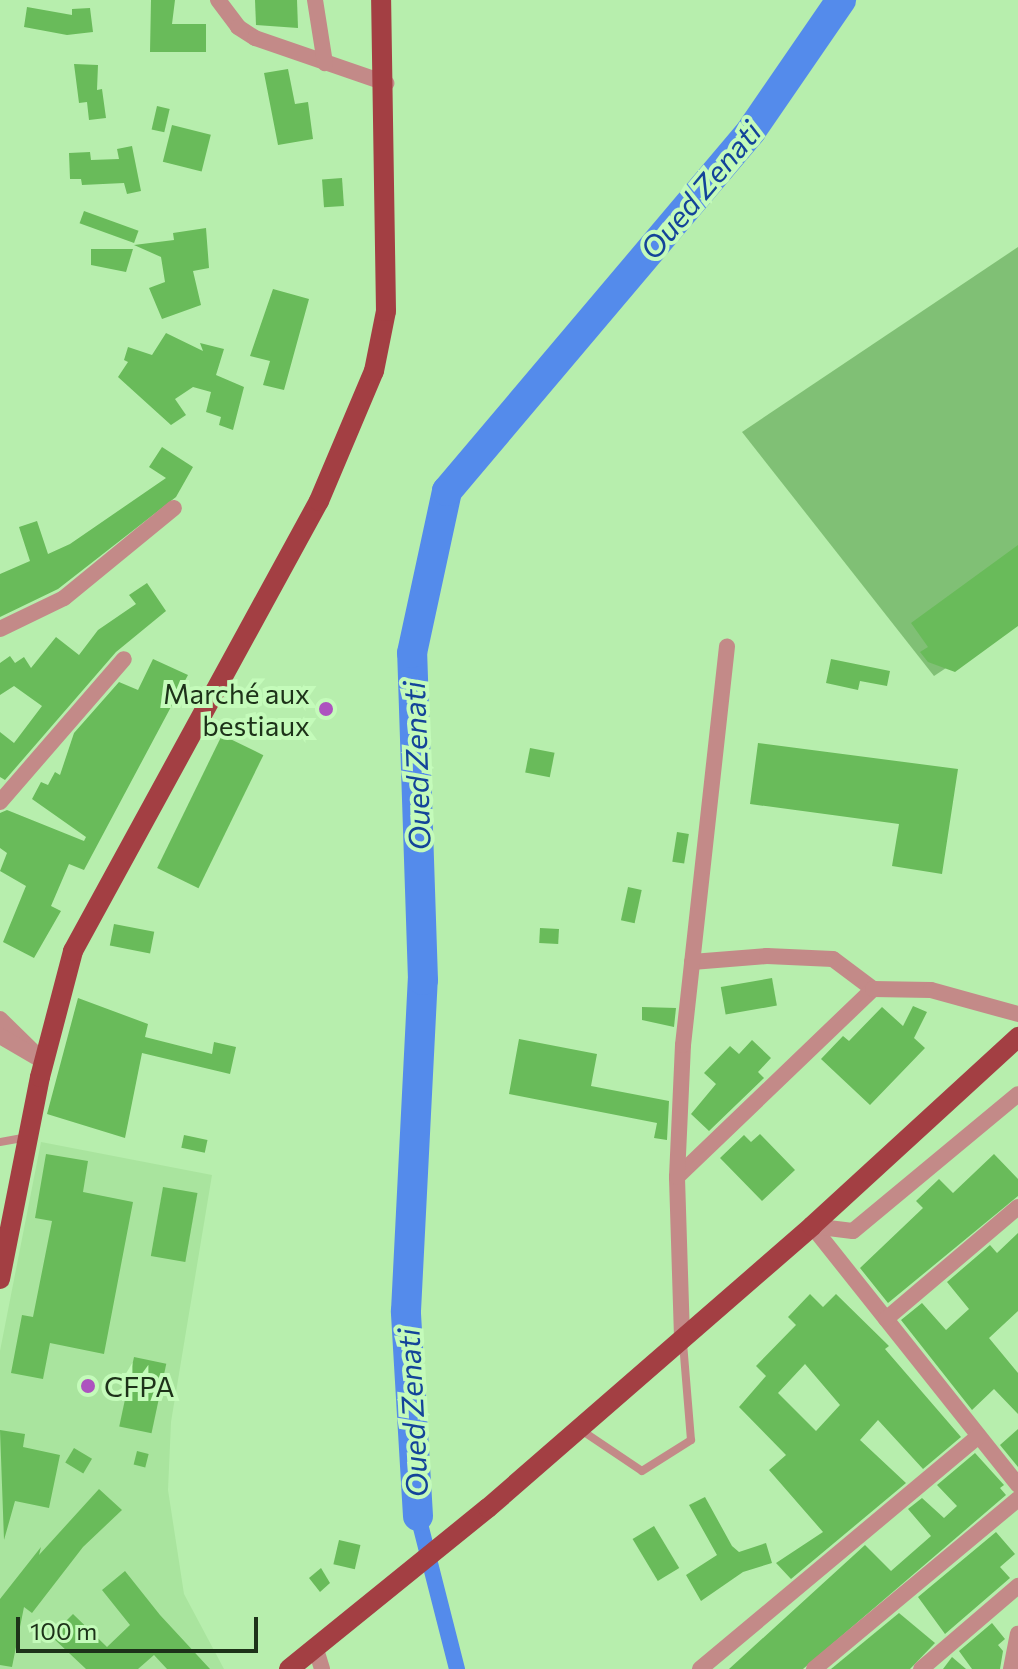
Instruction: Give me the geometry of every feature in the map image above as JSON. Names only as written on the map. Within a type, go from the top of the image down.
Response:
[{"type":"main road","points":[[0,1279],[43,1061],[73,951],[94,905],[319,501],[374,371],[386,311],[386,83],[381,0]]},
{"type":"main road","points":[[289,1669],[392,1589],[488,1508],[577,1427],[812,1226],[1018,1037]]},
{"type":"street","points":[[218,0],[238,27],[255,38],[386,83]]},
{"type":"street","points":[[315,0],[325,63]]},
{"type":"street","points":[[0,629],[64,598],[174,508]]},
{"type":"street","points":[[682,1337],[677,1177],[692,962],[727,646]]},
{"type":"street","points":[[0,802],[124,659]]},
{"type":"street","points":[[692,962],[767,956],[833,959],[873,989],[931,990],[1018,1014]]},
{"type":"street","points":[[677,1177],[873,989]]},
{"type":"street","points":[[0,1019],[43,1061]]},
{"type":"street","points":[[0,1036],[43,1061]]},
{"type":"street","points":[[812,1226],[853,1231],[1018,1094]]},
{"type":"street","points":[[886,1319],[1018,1207]]},
{"type":"street","points":[[812,1226],[1018,1485]]},
{"type":"street","points":[[700,1669],[979,1436]]},
{"type":"street","points":[[814,1669],[1018,1499]]},
{"type":"street","points":[[921,1669],[1018,1586]]},
{"type":"street","points":[[1011,1669],[1018,1634]]},
{"type":"street","points":[[315,1646],[322,1669]]},
{"type":"lane","points":[[0,1142],[28,1137]]},
{"type":"lane","points":[[577,1427],[642,1471],[691,1440],[682,1337]]},
{"type":"shaded area","points":[[1018,247],[1018,620],[934,676],[742,432]]},
{"type":"shaded area","name":"CFPA","points":[[41,1142],[212,1175],[171,1422],[168,1490],[184,1594],[224,1669],[0,1669],[0,1351]]},
{"type":"building","points":[[151,0],[175,0],[172,24],[206,24],[206,52],[150,52]]},
{"type":"building","points":[[255,0],[297,0],[298,28],[256,25]]},
{"type":"building","points":[[27,7],[72,15],[72,9],[90,8],[93,32],[67,35],[24,27]]},
{"type":"building","points":[[74,64],[98,65],[97,90],[102,89],[106,118],[89,120],[87,102],[79,103]]},
{"type":"building","points":[[288,69],[295,104],[308,102],[313,139],[278,145],[264,73]]},
{"type":"building","points":[[157,106],[170,109],[164,132],[152,129]]},
{"type":"building","points":[[172,125],[211,135],[202,172],[163,162]]},
{"type":"building","points":[[132,146],[141,191],[127,194],[124,183],[82,185],[81,179],[70,179],[69,153],[90,152],[91,160],[119,159],[117,149]]},
{"type":"building","points":[[342,178],[344,206],[324,207],[322,179]]},
{"type":"building","points":[[84,211],[139,231],[134,243],[80,223]]},
{"type":"building","points":[[206,228],[209,268],[193,271],[201,305],[162,319],[149,288],[165,282],[161,257],[134,245],[174,240],[173,233]]},
{"type":"building","points":[[91,249],[133,249],[126,272],[91,265]]},
{"type":"building","points":[[273,289],[309,299],[284,390],[263,385],[270,361],[250,356]]},
{"type":"building","points":[[166,333],[203,351],[200,343],[224,349],[216,375],[244,387],[233,430],[219,425],[221,417],[206,412],[211,392],[193,387],[175,399],[186,415],[171,425],[118,377],[128,362],[124,360],[128,347],[152,355]]},
{"type":"building","points":[[162,447],[193,467],[176,497],[58,589],[0,617],[0,574],[30,561],[19,527],[37,521],[48,554],[70,544],[166,478],[149,467]]},
{"type":"building","points":[[1018,545],[1018,626],[955,672],[928,662],[920,652],[928,647],[911,623]]},
{"type":"building","points":[[147,583],[166,611],[116,652],[5,780],[0,777],[0,732],[14,743],[42,706],[14,686],[0,695],[0,663],[10,656],[15,663],[24,657],[31,668],[56,637],[79,655],[98,630],[136,604],[129,595]]},
{"type":"building","points":[[153,659],[188,675],[84,870],[69,864],[51,906],[61,911],[34,958],[3,942],[26,886],[0,871],[7,853],[0,848],[0,813],[7,810],[84,841],[86,837],[32,799],[41,782],[48,785],[55,772],[60,775],[74,733],[119,682],[138,690]]},
{"type":"building","points":[[831,659],[890,671],[887,686],[860,681],[858,690],[826,683]]},
{"type":"building","points":[[222,735],[263,755],[198,888],[157,868]]},
{"type":"building","points":[[758,743],[958,769],[942,874],[892,866],[899,824],[750,804]]},
{"type":"building","points":[[530,748],[555,753],[550,777],[525,773]]},
{"type":"building","points":[[677,832],[689,834],[684,864],[672,862]]},
{"type":"building","points":[[628,887],[642,890],[635,923],[621,920]]},
{"type":"building","points":[[114,924],[154,932],[150,953],[110,946]]},
{"type":"building","points":[[540,928],[559,929],[558,944],[539,943]]},
{"type":"building","points":[[772,978],[777,1006],[726,1015],[721,987]]},
{"type":"building","points":[[78,998],[148,1024],[145,1037],[212,1054],[214,1042],[236,1047],[230,1074],[142,1053],[125,1138],[47,1114]]},
{"type":"building","points":[[913,1006],[927,1012],[914,1038],[925,1048],[870,1105],[821,1059],[843,1036],[849,1041],[882,1007],[903,1026]]},
{"type":"building","points":[[642,1007],[676,1008],[674,1027],[642,1020]]},
{"type":"building","points":[[519,1039],[597,1054],[591,1086],[669,1101],[667,1140],[654,1138],[657,1123],[509,1094]]},
{"type":"building","points":[[752,1040],[771,1058],[758,1072],[764,1078],[709,1131],[691,1114],[716,1084],[704,1073],[730,1046],[739,1054]]},
{"type":"building","points":[[760,1134],[795,1170],[762,1201],[720,1158],[744,1135],[751,1142]]},
{"type":"building","points":[[184,1135],[207,1140],[205,1153],[181,1148]]},
{"type":"building","points":[[46,1154],[88,1161],[83,1192],[133,1202],[104,1354],[50,1343],[43,1379],[11,1373],[22,1315],[33,1317],[52,1221],[35,1218]]},
{"type":"building","points":[[994,1154],[1018,1179],[1018,1196],[888,1303],[860,1268],[923,1208],[916,1201],[939,1179],[953,1193]]},
{"type":"building","points":[[163,1187],[197,1193],[185,1262],[151,1256]]},
{"type":"building","points":[[1018,1233],[1018,1311],[989,1338],[1018,1373],[1018,1414],[994,1389],[972,1410],[901,1320],[922,1303],[946,1330],[969,1309],[947,1282],[990,1245],[997,1253]]},
{"type":"building","points":[[810,1294],[823,1307],[836,1294],[889,1346],[885,1349],[961,1437],[923,1469],[878,1420],[860,1440],[906,1483],[791,1579],[776,1563],[823,1532],[769,1470],[786,1455],[739,1407],[766,1376],[756,1366],[796,1325],[788,1317]],"holes":[[[805,1364],[840,1405],[816,1431],[778,1393]]]},
{"type":"building","points":[[134,1357],[166,1364],[152,1433],[119,1426]]},
{"type":"building","points":[[1018,1429],[1018,1467],[1000,1445]]},
{"type":"building","points":[[0,1430],[25,1434],[23,1447],[60,1455],[49,1508],[15,1501],[4,1540]]},
{"type":"building","points":[[74,1448],[92,1459],[83,1473],[65,1463]]},
{"type":"building","points":[[137,1451],[149,1454],[145,1467],[134,1465]]},
{"type":"building","points":[[975,1453],[1004,1485],[1000,1488],[1006,1495],[803,1669],[729,1669],[865,1545],[891,1571],[931,1536],[908,1509],[922,1498],[944,1518],[957,1506],[937,1485]]},
{"type":"building","points":[[99,1489],[122,1510],[83,1547],[32,1613],[24,1607],[12,1667],[0,1665],[0,1599],[41,1547],[39,1555]]},
{"type":"building","points":[[705,1497],[732,1546],[739,1552],[766,1543],[772,1563],[743,1572],[701,1601],[686,1575],[717,1555],[689,1505]]},
{"type":"building","points":[[654,1526],[679,1568],[658,1581],[633,1539]]},
{"type":"building","points":[[996,1532],[1015,1554],[1000,1567],[1010,1578],[945,1634],[918,1597]]},
{"type":"building","points":[[339,1540],[360,1545],[355,1569],[333,1564]]},
{"type":"building","points":[[321,1568],[330,1583],[320,1592],[309,1578]]},
{"type":"building","points":[[125,1571],[210,1669],[167,1669],[154,1655],[138,1669],[86,1669],[51,1636],[73,1614],[107,1647],[130,1625],[102,1590]]},
{"type":"building","points":[[899,1613],[935,1643],[910,1669],[831,1669]]},
{"type":"building","points":[[992,1623],[1005,1639],[998,1645],[1003,1651],[1000,1669],[972,1669],[959,1651]]},
{"type":"building","points":[[952,1657],[966,1669],[943,1669]]},
{"type":"waterway","name":"Oued Zenati","points":[[418,1516],[406,1311],[423,980],[412,653],[447,491],[751,131],[841,0]]},
{"type":"waterway","name":"Oued Zenati","points":[[418,1516],[457,1669]]},
{"type":"place","name":"Marché aux bestiaux","points":[[326,709]]},
{"type":"place","name":"CFPA","points":[[88,1386]]}]
